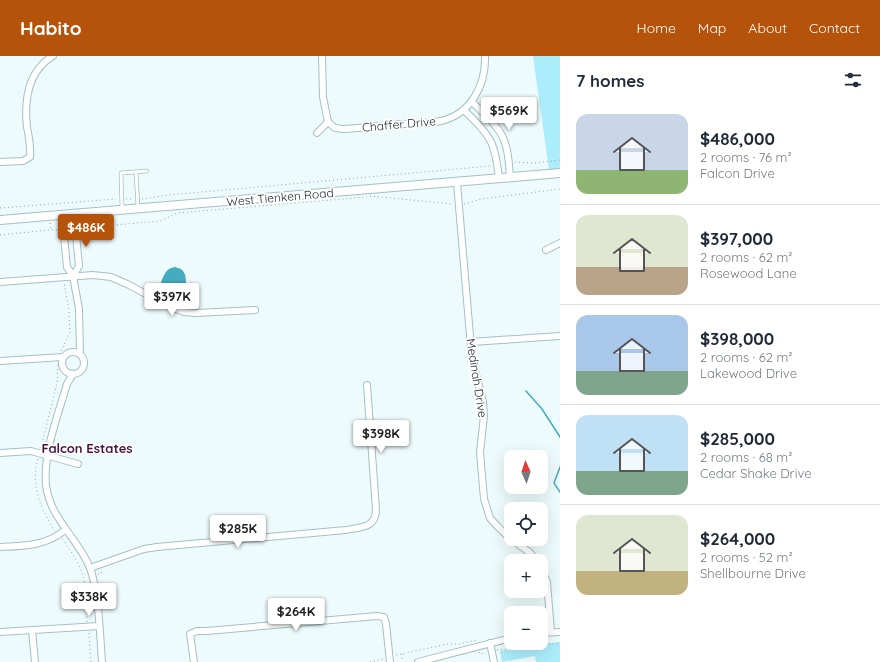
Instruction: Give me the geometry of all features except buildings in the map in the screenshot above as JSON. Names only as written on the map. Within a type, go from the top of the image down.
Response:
[{"type":"street","points":[[0,162],[23,161],[30,157],[31,150],[26,114],[28,88],[38,69],[53,56]]},
{"type":"street","points":[[317,133],[328,122],[323,97],[322,56]]},
{"type":"street","points":[[468,106],[483,79],[485,56]]},
{"type":"street","points":[[468,106],[497,128],[504,140],[510,178]]},
{"type":"street","points":[[468,106],[488,134],[497,156],[499,178]]},
{"type":"street","name":"Chaffer Drive","points":[[328,122],[335,128],[343,129],[434,122],[450,118],[468,106]]},
{"type":"street","points":[[488,134],[497,128]]},
{"type":"street","name":"West Tienken Road","points":[[0,220],[457,183],[560,173]]},
{"type":"street","name":"Medinah Drive","points":[[457,183],[470,342],[474,368],[481,390],[484,409],[484,426],[480,452],[484,499],[490,518],[504,533]]},
{"type":"street","points":[[73,276],[79,266],[74,214]]},
{"type":"street","points":[[62,215],[60,231],[67,267],[73,276],[79,309],[80,354],[84,361],[83,368],[77,373],[73,374],[66,384]]},
{"type":"street","points":[[546,250],[560,243]]},
{"type":"street","points":[[0,282],[93,274],[111,277],[184,312],[196,313],[255,310]]},
{"type":"street","points":[[470,342],[560,336]]},
{"type":"street","points":[[71,352],[79,339]]},
{"type":"street","points":[[0,361],[53,358],[71,352],[80,354]]},
{"type":"street","points":[[62,355],[62,364]]},
{"type":"street","points":[[53,358],[62,364],[66,371],[66,384],[48,456],[46,474],[48,494],[54,512],[76,544],[90,568],[95,590],[102,662]]},
{"type":"street","points":[[66,371],[73,374]]},
{"type":"street","points":[[90,568],[157,547],[346,530],[366,526],[372,523],[376,516],[376,509],[367,385]]},
{"type":"street","points":[[0,453],[31,452],[78,464]]},
{"type":"street","points":[[0,547],[37,544],[52,540],[65,530]]},
{"type":"street","name":"Medinah Drive","points":[[521,546],[531,554]]},
{"type":"street","points":[[548,594],[551,632]]},
{"type":"street","points":[[194,662],[190,634],[197,631],[377,616],[384,617],[386,624],[390,662]]},
{"type":"street","points":[[0,632],[99,626]]},
{"type":"street","points":[[32,630],[35,662]]},
{"type":"street","points":[[548,632],[560,632]]},
{"type":"street","points":[[418,662],[504,640]]},
{"type":"street","points":[[490,643],[494,662]]},
{"type":"lane","points":[[122,210],[121,173],[146,171]]},
{"type":"lane","points":[[136,172],[138,209]]},
{"type":"path","points":[[508,162],[534,163],[560,160]]},
{"type":"path","points":[[0,208],[137,199],[485,167],[498,163]]},
{"type":"path","points":[[75,228],[160,221],[178,212],[370,196],[465,204],[482,199],[560,189]]},
{"type":"path","points":[[50,216],[50,230]]},
{"type":"path","points":[[0,235],[50,230],[60,231]]},
{"type":"path","points":[[62,355],[70,332],[69,311],[63,277]]},
{"type":"path","points":[[402,654],[402,662]]},
{"type":"shaded area","points":[[533,56],[560,56],[560,169],[549,170]]},
{"type":"shaded area","points":[[175,267],[183,271],[186,278],[185,289],[182,295],[164,287],[161,282],[167,270]]},
{"type":"shaded area","points":[[560,642],[560,662],[536,662],[535,656],[502,662],[500,651],[548,650],[548,643]]},
{"type":"waterway","points":[[526,391],[542,409],[560,437]]},
{"type":"waterway","points":[[560,467],[554,483],[560,492]]},
{"type":"district","name":"Falcon Estates","points":[[87,448]]}]
